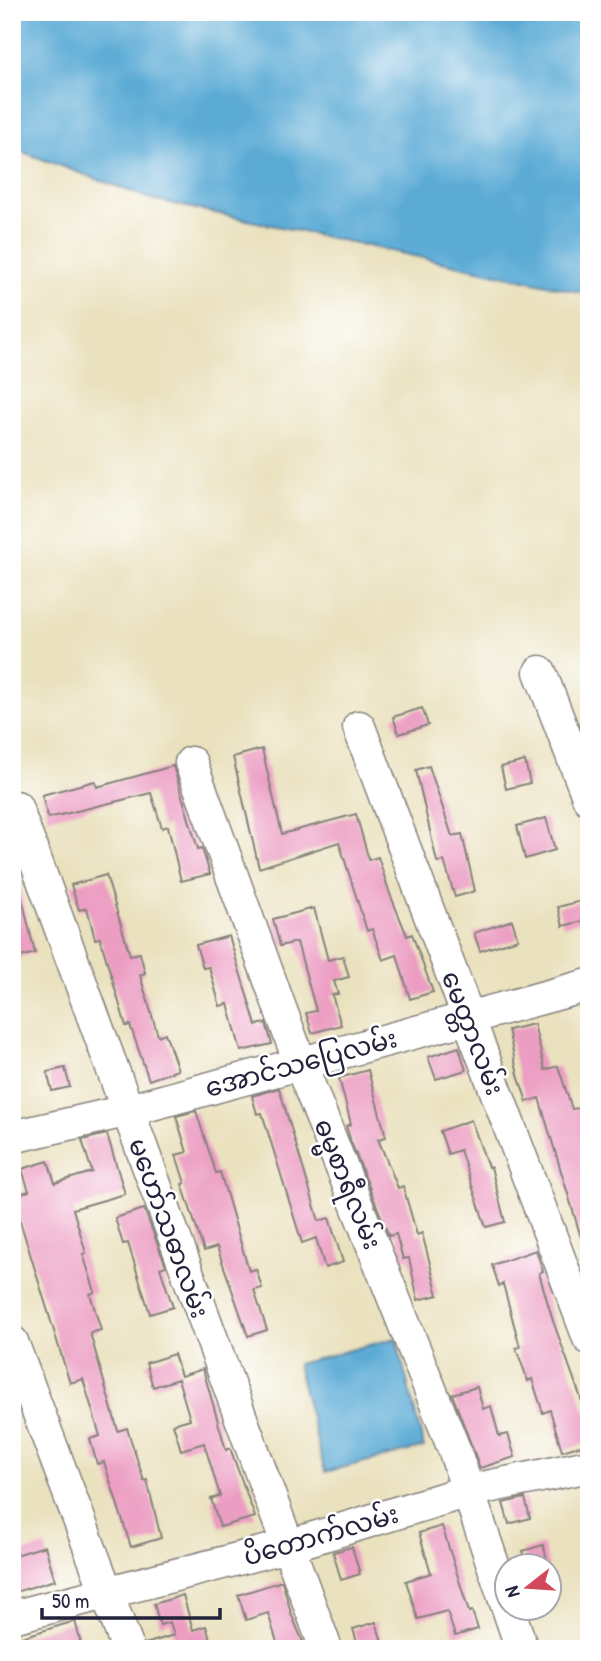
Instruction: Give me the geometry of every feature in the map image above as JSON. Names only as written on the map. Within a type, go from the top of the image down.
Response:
[{"type":"street","points":[[540,672],[589,799]]},
{"type":"street","name":"မေတ္တာလမ်း","points":[[359,727],[589,1338]]},
{"type":"street","name":"ဓမ္မစာရီလမ်း","points":[[191,764],[300,1063],[468,1491],[492,1562]]},
{"type":"street","name":"မဟော်သဓာလမ်း","points":[[16,807],[326,1649]]},
{"type":"street","name":"အောင်သပြေလမ်း","points":[[12,1137],[126,1111],[589,985]]},
{"type":"street","points":[[12,1342],[128,1649]]},
{"type":"street","name":"ပိတောက်လမ်း","points":[[12,1617],[288,1546],[468,1491],[589,1466]]},
{"type":"street","points":[[513,1622],[522,1649]]},
{"type":"water","points":[[12,12],[589,12],[589,294],[151,199],[12,148]]},
{"type":"water","points":[[396,1338],[424,1447],[325,1472],[297,1364]]},
{"type":"building","points":[[422,708],[428,725],[399,734],[393,717]]},
{"type":"building","points":[[262,749],[282,834],[356,814],[369,860],[378,857],[407,936],[412,934],[433,992],[410,999],[397,955],[383,960],[372,929],[367,931],[339,842],[259,868],[233,757]]},
{"type":"building","points":[[525,761],[530,783],[506,789],[501,767]]},
{"type":"building","points":[[173,766],[198,849],[202,848],[210,874],[181,881],[168,826],[162,828],[151,793],[48,818],[42,795],[95,781],[97,787]]},
{"type":"building","points":[[429,766],[452,836],[462,834],[475,891],[455,897],[444,861],[437,862],[416,770]]},
{"type":"building","points":[[546,818],[555,850],[525,859],[517,826]]},
{"type":"building","points":[[106,875],[130,955],[140,953],[145,973],[140,975],[158,1036],[165,1033],[178,1070],[149,1080],[130,1025],[126,1026],[100,938],[95,939],[87,908],[79,910],[71,885]]},
{"type":"building","points":[[20,890],[35,953],[16,958],[12,946],[12,891]]},
{"type":"building","points":[[581,901],[587,920],[563,926],[558,907]]},
{"type":"building","points":[[314,908],[328,960],[343,956],[349,977],[334,981],[338,994],[332,995],[341,1025],[312,1033],[306,1013],[316,1011],[297,942],[280,946],[273,919]]},
{"type":"building","points":[[512,920],[518,939],[480,951],[474,933]]},
{"type":"building","points":[[229,936],[256,1025],[266,1023],[272,1044],[241,1051],[228,1004],[220,1006],[209,967],[203,968],[196,945]]},
{"type":"building","points":[[534,1024],[545,1070],[558,1066],[572,1109],[579,1108],[589,1155],[589,1243],[583,1244],[539,1098],[527,1102],[518,1075],[508,1030]]},
{"type":"building","points":[[459,1047],[466,1070],[436,1079],[428,1057]]},
{"type":"building","points":[[65,1068],[70,1087],[52,1091],[47,1072]]},
{"type":"building","points":[[368,1070],[386,1137],[378,1139],[398,1188],[403,1186],[417,1235],[422,1233],[438,1295],[418,1300],[409,1258],[403,1259],[396,1234],[389,1236],[346,1126],[351,1124],[339,1078]]},
{"type":"building","points":[[279,1088],[319,1221],[329,1218],[343,1262],[325,1268],[316,1238],[302,1243],[262,1113],[257,1114],[252,1096]]},
{"type":"building","points":[[196,1111],[216,1173],[220,1172],[249,1271],[256,1269],[262,1288],[254,1290],[267,1330],[248,1336],[217,1247],[204,1251],[182,1184],[185,1183],[176,1155],[187,1152],[176,1116]]},
{"type":"building","points":[[471,1120],[488,1167],[491,1167],[505,1222],[486,1227],[460,1150],[448,1154],[440,1131]]},
{"type":"building","points":[[107,1134],[125,1194],[73,1209],[86,1253],[83,1254],[95,1292],[90,1294],[101,1330],[90,1333],[118,1431],[127,1428],[144,1481],[147,1480],[161,1538],[131,1547],[104,1462],[97,1464],[90,1439],[100,1436],[83,1379],[70,1383],[20,1221],[12,1223],[12,1196],[29,1191],[22,1169],[48,1161],[55,1183],[92,1172],[82,1140]]},
{"type":"building","points":[[144,1209],[166,1266],[160,1268],[173,1307],[150,1314],[128,1243],[123,1244],[115,1218]]},
{"type":"building","points":[[536,1250],[543,1271],[539,1273],[553,1321],[589,1421],[589,1443],[562,1451],[550,1410],[543,1413],[532,1379],[528,1381],[516,1348],[520,1347],[503,1284],[499,1286],[492,1265]]},
{"type":"building","points":[[174,1354],[181,1376],[203,1369],[226,1450],[230,1448],[255,1517],[220,1527],[211,1499],[220,1496],[204,1443],[181,1450],[173,1424],[190,1419],[178,1379],[153,1387],[146,1363]]},
{"type":"building","points":[[477,1387],[483,1409],[491,1406],[499,1436],[508,1434],[515,1457],[480,1468],[452,1394]]},
{"type":"building","points":[[525,1498],[530,1518],[509,1524],[503,1503]]},
{"type":"building","points":[[442,1526],[469,1612],[472,1611],[478,1629],[455,1636],[447,1611],[418,1619],[406,1581],[431,1573],[419,1533]]},
{"type":"building","points":[[543,1545],[545,1552],[523,1552]]},
{"type":"building","points":[[45,1546],[55,1580],[12,1593],[12,1556]]},
{"type":"building","points":[[352,1547],[360,1574],[341,1580],[333,1552]]},
{"type":"building","points":[[282,1581],[292,1616],[306,1649],[279,1649],[268,1613],[246,1620],[238,1595]]},
{"type":"building","points":[[183,1595],[193,1630],[206,1626],[213,1649],[146,1649],[145,1644],[174,1635],[170,1622],[160,1625],[154,1604]]},
{"type":"building","points":[[75,1621],[81,1644],[65,1649],[12,1649],[12,1640]]},
{"type":"building","points":[[376,1622],[384,1649],[359,1649],[353,1629]]}]
